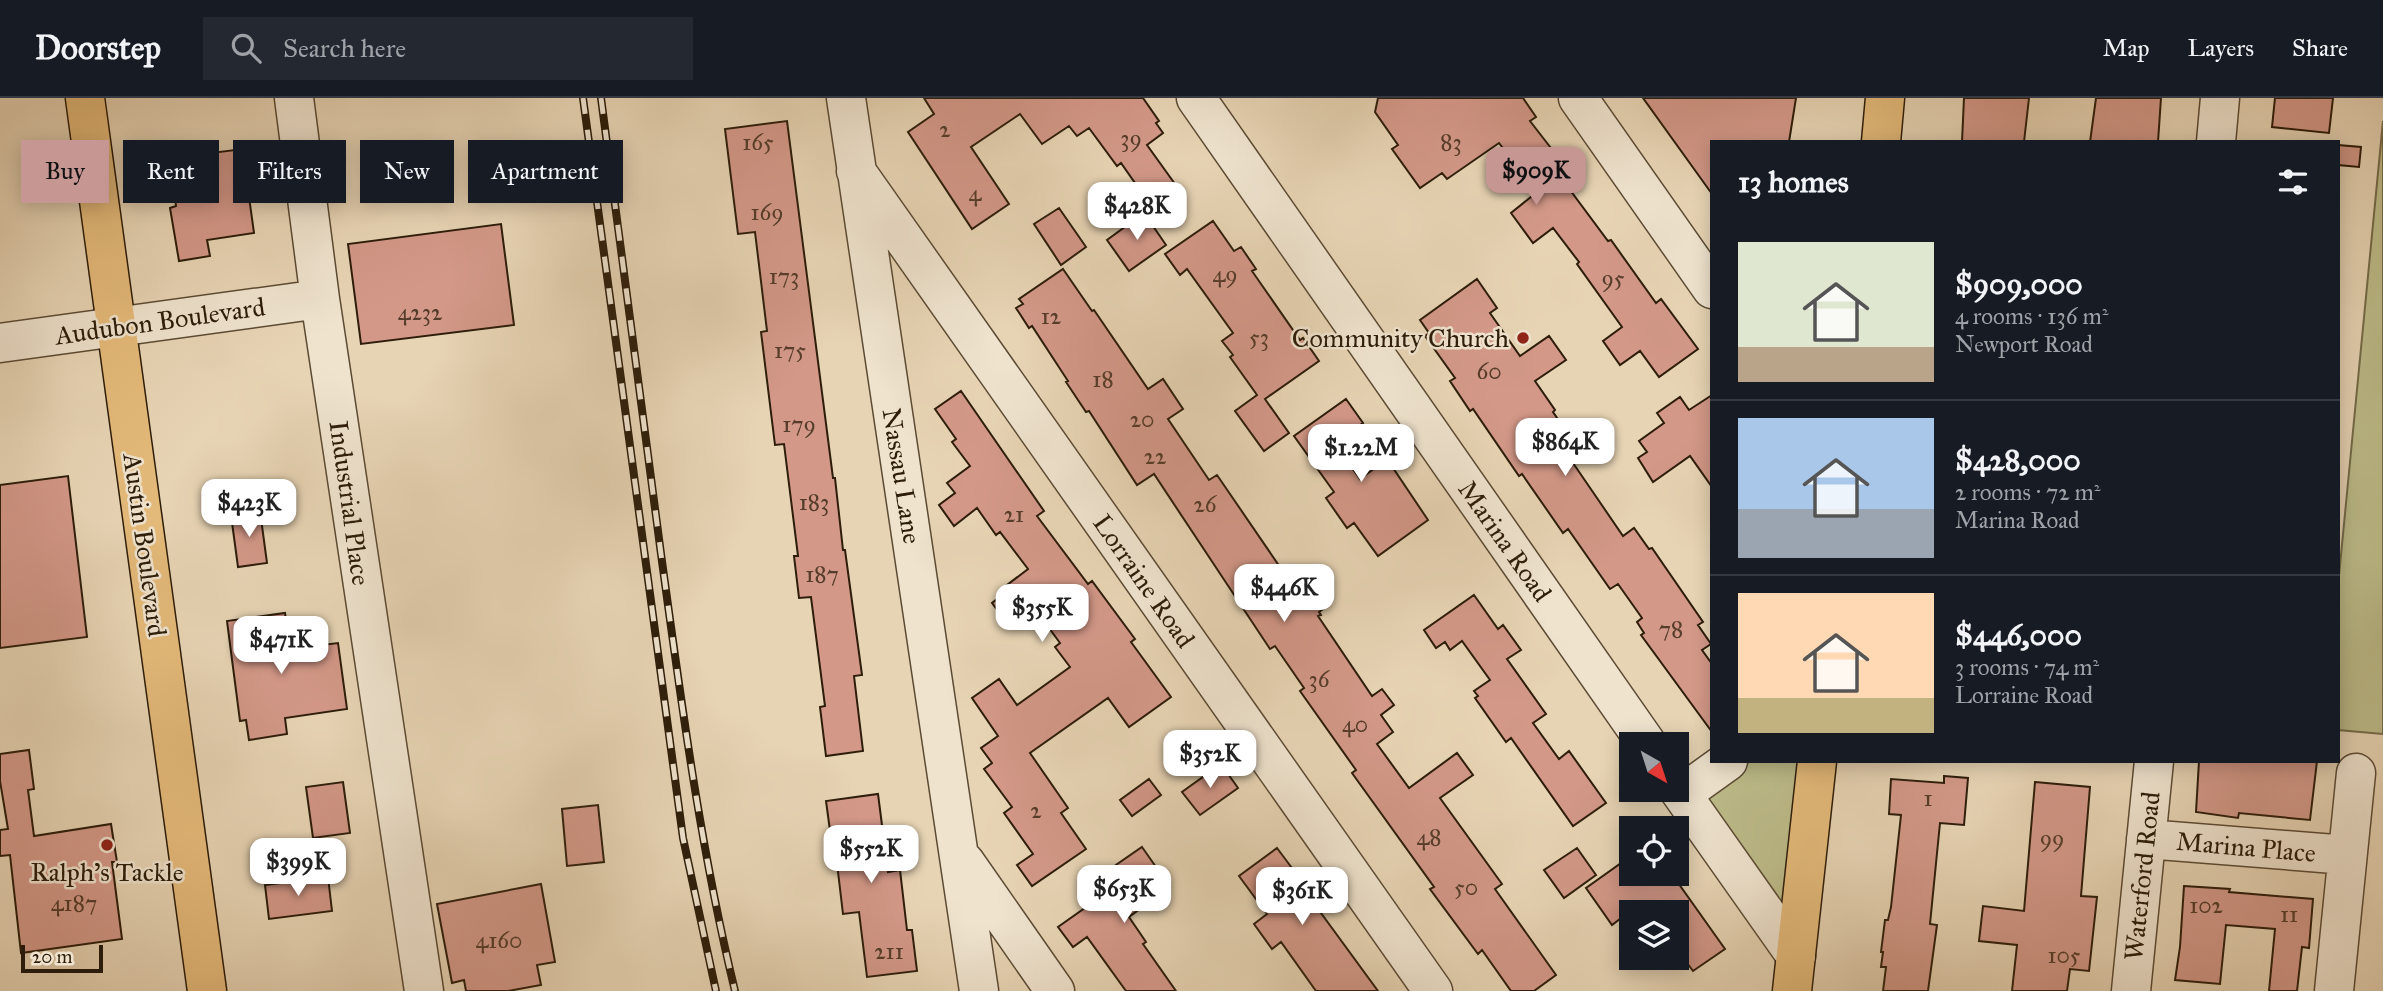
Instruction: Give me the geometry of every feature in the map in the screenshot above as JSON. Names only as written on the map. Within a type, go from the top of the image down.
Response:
[{"type":"main road","name":"Austin Boulevard","points":[[85,98],[207,991]]},
{"type":"main road","points":[[1881,140],[1885,98]]},
{"type":"main road","points":[[1794,973],[1818,763]]},
{"type":"street","name":"Industrial Place","points":[[294,98],[320,299],[424,991]]},
{"type":"street","name":"Nassau Lane","points":[[846,98],[979,991]]},
{"type":"street","name":"Marina Road","points":[[1196,98],[1639,732]]},
{"type":"street","points":[[1578,98],[1710,286]]},
{"type":"street","points":[[2216,140],[2220,98]]},
{"type":"street","name":"Lorraine Road","points":[[856,171],[1433,991]]},
{"type":"street","name":"Audubon Boulevard","points":[[0,343],[320,299]]},
{"type":"street","points":[[1689,784],[1725,763]]},
{"type":"street","name":"Waterford Road","points":[[2131,991],[2154,763]]},
{"type":"street","points":[[2334,991],[2356,774]]},
{"type":"street","points":[[1687,802],[1794,973]]},
{"type":"street","name":"Marina Place","points":[[2146,839],[2347,855]]},
{"type":"street","points":[[960,854],[1055,991]]},
{"type":"shaded area","points":[[2383,121],[2383,734],[2340,730],[2340,565]]},
{"type":"shaded area","points":[[1743,763],[1807,763],[1788,927],[1694,797]]},
{"type":"building","points":[[924,98],[1143,98],[1159,121],[1156,123],[1163,133],[1147,145],[1175,184],[1149,203],[1121,163],[1117,166],[1089,128],[1077,136],[1069,126],[1042,144],[1020,114],[971,147],[1009,204],[972,229],[908,132],[934,114]]},
{"type":"building","points":[[1378,98],[1523,98],[1536,117],[1530,121],[1561,161],[1553,167],[1608,241],[1611,240],[1656,303],[1661,299],[1698,349],[1659,377],[1640,351],[1620,365],[1603,341],[1622,327],[1577,264],[1579,262],[1553,228],[1533,243],[1511,213],[1537,192],[1499,143],[1447,179],[1442,173],[1420,188],[1392,149],[1398,145],[1375,112]]},
{"type":"building","points":[[1643,98],[1796,98],[1789,140],[1710,140],[1710,191]]},
{"type":"building","points":[[1964,98],[2029,98],[2024,140],[1962,140]]},
{"type":"building","points":[[2096,98],[2161,98],[2158,140],[2090,140]]},
{"type":"building","points":[[2275,98],[2333,98],[2329,133],[2272,127]]},
{"type":"building","points":[[787,121],[833,478],[862,675],[854,676],[863,751],[826,756],[820,707],[825,706],[811,597],[799,598],[794,556],[798,556],[784,444],[775,445],[761,332],[767,331],[755,232],[738,234],[725,129]]},
{"type":"building","points":[[2340,145],[2361,147],[2359,167],[2340,165]]},
{"type":"building","points":[[233,150],[233,203],[250,203],[254,233],[207,240],[210,256],[179,261],[170,208],[176,206],[176,203],[219,203],[219,152]]},
{"type":"building","points":[[1059,208],[1086,247],[1061,265],[1034,224]]},
{"type":"building","points":[[1144,213],[1166,245],[1129,271],[1107,240]]},
{"type":"building","points":[[1213,221],[1234,251],[1241,247],[1256,269],[1252,271],[1300,340],[1303,338],[1319,361],[1265,399],[1289,433],[1264,451],[1235,411],[1257,395],[1222,341],[1233,333],[1187,269],[1180,275],[1165,254]]},
{"type":"building","points":[[501,224],[514,325],[361,344],[348,244]]},
{"type":"building","points":[[1063,269],[1148,389],[1163,379],[1183,409],[1168,419],[1209,480],[1217,475],[1295,589],[1300,585],[1306,593],[1316,586],[1329,605],[1319,612],[1321,615],[1318,616],[1372,696],[1382,689],[1394,705],[1381,715],[1393,732],[1377,744],[1409,788],[1457,753],[1473,775],[1440,798],[1502,884],[1495,889],[1556,975],[1534,991],[1511,991],[1482,950],[1478,954],[1430,889],[1434,887],[1352,773],[1356,770],[1300,691],[1304,688],[1275,646],[1270,649],[1154,474],[1137,485],[1089,411],[1086,412],[1066,382],[1068,381],[1032,326],[1029,328],[1016,308],[1023,304],[1019,299]]},
{"type":"building","points":[[1477,279],[1497,308],[1490,313],[1520,356],[1549,336],[1566,360],[1535,381],[1583,455],[1573,463],[1623,536],[1634,528],[1649,549],[1652,548],[1703,622],[1698,625],[1710,643],[1702,650],[1710,661],[1710,729],[1641,635],[1644,633],[1637,622],[1642,618],[1618,584],[1610,589],[1568,529],[1563,533],[1522,474],[1519,476],[1473,409],[1470,411],[1450,381],[1455,378],[1425,336],[1429,333],[1420,320]]},
{"type":"building","points":[[961,391],[1044,511],[1037,516],[1088,584],[1092,581],[1135,639],[1131,642],[1171,697],[1129,727],[1108,698],[1030,753],[1068,808],[1061,813],[1086,849],[1032,886],[1017,865],[1033,854],[1004,813],[1012,807],[984,769],[992,763],[981,748],[998,736],[972,698],[999,679],[1017,705],[1070,667],[1055,647],[1060,643],[1035,609],[1010,627],[992,603],[1010,589],[1007,585],[1028,569],[1000,532],[996,535],[977,508],[954,526],[939,505],[955,493],[947,483],[970,466],[952,442],[956,439],[935,409]]},
{"type":"building","points":[[1710,396],[1710,484],[1690,456],[1653,482],[1638,458],[1647,452],[1639,441],[1664,423],[1657,413],[1680,397],[1689,410]]},
{"type":"building","points":[[1346,399],[1363,423],[1334,443],[1360,479],[1387,459],[1428,520],[1378,556],[1354,523],[1347,528],[1326,498],[1334,492],[1294,436]]},
{"type":"building","points":[[68,476],[87,637],[0,648],[0,485]]},
{"type":"building","points":[[260,511],[267,563],[238,567],[231,515]]},
{"type":"building","points":[[1474,595],[1498,629],[1503,625],[1521,650],[1507,659],[1546,714],[1533,723],[1559,759],[1569,751],[1606,803],[1573,826],[1511,738],[1506,742],[1475,698],[1478,696],[1474,691],[1490,680],[1462,641],[1450,650],[1445,642],[1436,648],[1424,630]]},
{"type":"building","points":[[285,613],[290,649],[338,643],[347,709],[285,718],[287,734],[249,740],[246,720],[240,721],[227,621]]},
{"type":"building","points":[[29,750],[34,789],[28,790],[34,836],[111,824],[117,862],[112,862],[122,939],[21,953],[10,855],[0,856],[0,830],[8,829],[0,781],[0,754]]},
{"type":"building","points":[[2199,763],[2317,763],[2310,820],[2239,813],[2238,818],[2196,812]]},
{"type":"building","points":[[1221,764],[1238,788],[1200,815],[1182,792]]},
{"type":"building","points":[[1944,776],[1968,778],[1964,825],[1940,823],[1930,924],[1937,925],[1928,991],[1883,991],[1886,967],[1881,967],[1881,952],[1885,920],[1888,920],[1891,907],[1901,815],[1889,814],[1891,779],[1944,783]]},
{"type":"building","points":[[1149,779],[1161,795],[1132,816],[1120,800]]},
{"type":"building","points":[[343,782],[350,833],[313,838],[306,787]]},
{"type":"building","points":[[2035,782],[2090,787],[2081,896],[2097,897],[2089,971],[2070,969],[2067,991],[2012,991],[2017,945],[1979,941],[1983,906],[2024,911]]},
{"type":"building","points":[[878,794],[888,872],[900,870],[907,930],[912,930],[917,971],[867,977],[859,912],[843,914],[834,838],[831,838],[826,801]]},
{"type":"building","points":[[598,805],[604,862],[567,866],[562,809]]},
{"type":"building","points":[[1142,847],[1170,887],[1129,917],[1146,942],[1143,944],[1176,991],[1126,991],[1087,937],[1073,947],[1058,927],[1123,881],[1113,867]]},
{"type":"building","points":[[1277,848],[1378,991],[1316,991],[1281,942],[1272,949],[1254,924],[1267,914],[1239,876]]},
{"type":"building","points":[[1577,848],[1596,875],[1564,898],[1544,870]]},
{"type":"building","points":[[1619,865],[1619,886],[1680,886],[1725,949],[1693,971],[1689,966],[1689,900],[1619,900],[1619,920],[1612,925],[1586,888]]},
{"type":"building","points":[[328,877],[332,911],[269,919],[265,885]]},
{"type":"building","points":[[541,884],[555,962],[537,965],[541,985],[508,991],[466,991],[464,980],[452,983],[437,904]]},
{"type":"building","points":[[2184,886],[2313,899],[2309,948],[2302,947],[2297,991],[2269,991],[2275,929],[2226,925],[2220,984],[2175,980]]},
{"type":"railway","points":[[583,98],[683,838],[716,991]]},
{"type":"railway","points":[[601,98],[684,718],[711,882],[735,991]]},
{"type":"place","name":"Community Church","points":[[1523,338]]},
{"type":"place","name":"Ralph's Tackle","points":[[107,845]]}]
